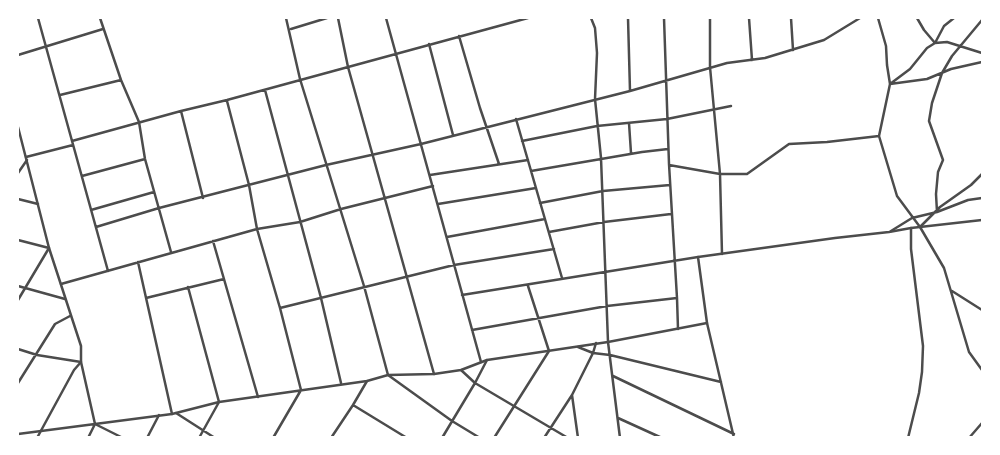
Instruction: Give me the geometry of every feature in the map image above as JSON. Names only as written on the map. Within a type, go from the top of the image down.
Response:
[{"type":"street","points":[[38,18],[108,271]]},
{"type":"street","points":[[100,18],[121,80],[139,122],[145,160],[171,252]]},
{"type":"street","points":[[286,18],[300,79],[364,286],[388,375],[452,421],[480,438]]},
{"type":"street","points":[[290,30],[328,18]]},
{"type":"street","points":[[338,18],[348,67],[434,374]]},
{"type":"street","points":[[386,18],[481,362]]},
{"type":"street","points":[[506,18],[508,23]]},
{"type":"street","points":[[72,141],[528,18]]},
{"type":"street","points":[[591,18],[595,28],[597,53],[595,99],[603,191],[608,342],[620,438]]},
{"type":"street","points":[[628,18],[630,91]]},
{"type":"street","points":[[664,18],[668,149],[678,329]]},
{"type":"street","points":[[710,18],[710,67],[720,174],[722,254]]},
{"type":"street","points":[[749,18],[752,60]]},
{"type":"street","points":[[791,18],[793,50]]},
{"type":"street","points":[[96,228],[159,208],[630,91],[710,67],[765,58],[824,40],[860,18]]},
{"type":"street","points":[[878,18],[886,46],[886,65],[890,84],[879,136],[897,196],[920,227],[944,268],[969,352],[982,370]]},
{"type":"street","points":[[917,18],[935,43]]},
{"type":"street","points":[[935,43],[944,26],[954,18]]},
{"type":"street","points":[[937,212],[938,172],[943,160],[929,120],[932,103],[942,73],[952,56],[982,20]]},
{"type":"street","points":[[18,55],[104,29]]},
{"type":"street","points":[[459,36],[499,164]]},
{"type":"street","points":[[890,84],[910,69],[927,48],[935,43],[947,42],[982,53]]},
{"type":"street","points":[[429,44],[453,135]]},
{"type":"street","points":[[890,84],[928,79],[951,70],[982,62]]},
{"type":"street","points":[[60,95],[121,80]]},
{"type":"street","points":[[265,90],[321,298],[341,384]]},
{"type":"street","points":[[227,100],[249,185],[257,229],[301,390],[273,438]]},
{"type":"street","points":[[522,141],[597,126],[667,118],[731,106]]},
{"type":"street","points":[[181,111],[203,198]]},
{"type":"street","points":[[516,119],[562,278]]},
{"type":"street","points":[[629,123],[631,153]]},
{"type":"street","points":[[18,127],[49,248],[81,346],[81,362],[95,424],[88,438]]},
{"type":"street","points":[[669,164],[720,174],[747,174],[789,144],[879,136]]},
{"type":"street","points":[[18,143],[22,144]]},
{"type":"street","points":[[18,173],[26,159],[73,145]]},
{"type":"street","points":[[531,171],[631,153],[668,149]]},
{"type":"street","points":[[82,176],[145,160]]},
{"type":"street","points":[[430,175],[528,160]]},
{"type":"street","points":[[920,227],[940,207],[971,185],[982,174]]},
{"type":"street","points":[[540,203],[603,191],[670,185]]},
{"type":"street","points":[[61,284],[257,229],[300,222],[433,186]]},
{"type":"street","points":[[438,204],[536,188]]},
{"type":"street","points":[[91,210],[154,192]]},
{"type":"street","points":[[889,232],[912,218],[937,212],[968,200],[982,198]]},
{"type":"street","points":[[18,199],[38,204]]},
{"type":"street","points":[[549,232],[604,222],[672,214]]},
{"type":"street","points":[[447,237],[545,219]]},
{"type":"street","points":[[462,295],[675,260],[982,220]]},
{"type":"street","points":[[908,438],[922,372],[922,346],[911,249],[911,228]]},
{"type":"street","points":[[18,240],[49,248]]},
{"type":"street","points":[[213,242],[258,397]]},
{"type":"street","points":[[18,300],[49,248]]},
{"type":"street","points":[[280,308],[454,265],[554,249]]},
{"type":"street","points":[[698,257],[707,323],[734,436]]},
{"type":"street","points":[[138,262],[172,414]]},
{"type":"street","points":[[146,298],[188,286],[224,279]]},
{"type":"street","points":[[494,438],[549,351],[528,285]]},
{"type":"street","points":[[18,286],[65,299]]},
{"type":"street","points":[[188,286],[219,402],[199,438]]},
{"type":"street","points":[[951,291],[982,310]]},
{"type":"street","points":[[472,330],[607,306],[677,298]]},
{"type":"street","points":[[18,384],[56,324],[70,316]]},
{"type":"street","points":[[18,434],[172,414],[219,402],[367,381],[388,375],[434,374],[461,370],[487,360],[608,342],[707,323]]},
{"type":"street","points":[[544,438],[572,395],[596,344]]},
{"type":"street","points":[[576,346],[593,353],[610,355],[721,382]]},
{"type":"street","points":[[18,350],[81,362]]},
{"type":"street","points":[[442,438],[487,360]]},
{"type":"street","points":[[37,438],[74,370],[81,362]]},
{"type":"street","points":[[461,370],[475,383],[568,438]]},
{"type":"street","points":[[613,376],[734,436]]},
{"type":"street","points":[[331,438],[353,406],[367,381]]},
{"type":"street","points":[[572,395],[578,438]]},
{"type":"street","points":[[353,406],[407,438]]},
{"type":"street","points":[[176,413],[215,438]]},
{"type":"street","points":[[147,438],[159,415]]},
{"type":"street","points":[[618,418],[662,438]]},
{"type":"street","points":[[969,438],[982,423]]},
{"type":"street","points":[[95,424],[123,438]]},
{"type":"street","points":[[18,434],[22,438]]}]
